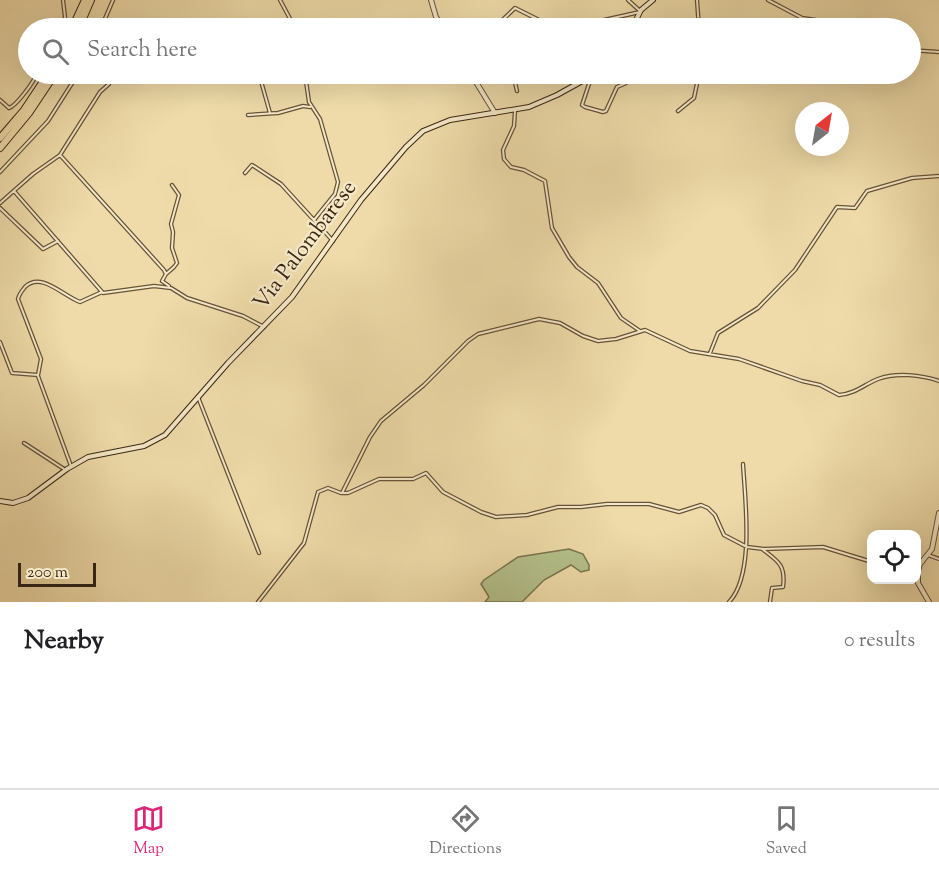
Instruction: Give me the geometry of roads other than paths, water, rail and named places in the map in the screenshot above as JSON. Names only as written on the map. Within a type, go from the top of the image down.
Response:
[{"type":"highway","points":[[77,18],[85,0]]},
{"type":"highway","points":[[83,18],[91,0]]},
{"type":"highway","points":[[0,138],[24,110],[41,84]]},
{"type":"highway","points":[[0,148],[29,113],[48,84]]},
{"type":"main road","points":[[432,0],[437,18]]},
{"type":"main road","points":[[637,18],[653,0]]},
{"type":"main road","points":[[477,84],[495,113]]},
{"type":"main road","name":"Via Palombarese","points":[[0,501],[10,503],[28,498],[71,466],[92,456],[139,447],[156,441],[168,432],[232,358],[294,295],[364,195],[419,134],[443,122],[514,111],[539,103],[575,84]]},
{"type":"main road","points":[[921,562],[928,555],[932,546],[939,513]]},
{"type":"main road","points":[[919,584],[929,602]]},
{"type":"street","points":[[63,0],[65,18]]},
{"type":"street","points":[[105,18],[113,0]]},
{"type":"street","points":[[280,0],[290,18]]},
{"type":"street","points":[[628,0],[640,12]]},
{"type":"street","points":[[697,0],[698,18]]},
{"type":"street","points":[[768,0],[802,18]]},
{"type":"street","points":[[504,18],[515,8],[536,18]]},
{"type":"street","points":[[613,18],[640,12]]},
{"type":"street","points":[[921,51],[939,52]]},
{"type":"street","points":[[0,100],[9,108],[15,106],[31,84]]},
{"type":"street","points":[[0,172],[47,123],[72,84]]},
{"type":"street","points":[[0,203],[60,154],[100,92],[109,84]]},
{"type":"street","points":[[262,84],[270,113]]},
{"type":"street","points":[[306,84],[311,108],[320,120],[338,182],[335,194],[314,220]]},
{"type":"street","points":[[515,84],[517,91]]},
{"type":"street","points":[[590,84],[582,105],[603,112],[606,111],[618,86],[623,84]]},
{"type":"street","points":[[678,111],[694,98],[697,84]]},
{"type":"street","points":[[248,115],[303,106],[311,108]]},
{"type":"street","points":[[514,111],[514,125],[503,150],[504,159],[511,167],[524,170],[545,181],[552,228],[569,257],[577,267],[597,283],[620,317],[640,331]]},
{"type":"street","points":[[60,154],[166,274]]},
{"type":"street","points":[[245,173],[252,165],[274,178],[333,241]]},
{"type":"street","points":[[710,353],[718,333],[758,308],[794,272],[837,207],[855,208],[867,192],[912,178],[939,176]]},
{"type":"street","points":[[172,185],[179,195],[171,223],[172,248],[177,263],[162,281],[186,297],[243,316],[264,327]]},
{"type":"street","points":[[14,190],[102,291],[107,293],[154,286],[171,288]]},
{"type":"street","points":[[0,208],[42,248],[46,249],[58,241]]},
{"type":"street","points":[[71,466],[38,375],[42,360],[18,299],[20,293],[35,281],[46,284],[80,302],[102,291]]},
{"type":"street","points":[[342,493],[381,421],[424,385],[476,335],[539,319],[558,322],[583,336],[596,340],[616,339],[647,331],[690,351],[739,359],[804,382],[820,385],[839,395],[853,392],[884,377],[919,376],[939,381]]},
{"type":"street","points":[[0,342],[11,372],[38,375]]},
{"type":"street","points":[[198,397],[259,553]]},
{"type":"street","points":[[24,443],[65,470]]},
{"type":"street","points":[[731,601],[737,589],[747,547],[743,464]]},
{"type":"street","points":[[258,602],[304,544],[318,492],[328,488],[342,493],[353,492],[380,479],[413,479],[427,473],[437,488],[444,493],[485,513],[499,517],[531,515],[558,507],[582,507],[609,503],[651,504],[679,512],[701,505],[707,507],[715,515],[724,535],[747,547],[762,549],[822,547],[867,560]]},
{"type":"street","points":[[762,549],[776,560],[785,573],[783,586],[772,588],[770,602]]},
{"type":"street","points":[[928,555],[939,559]]}]
